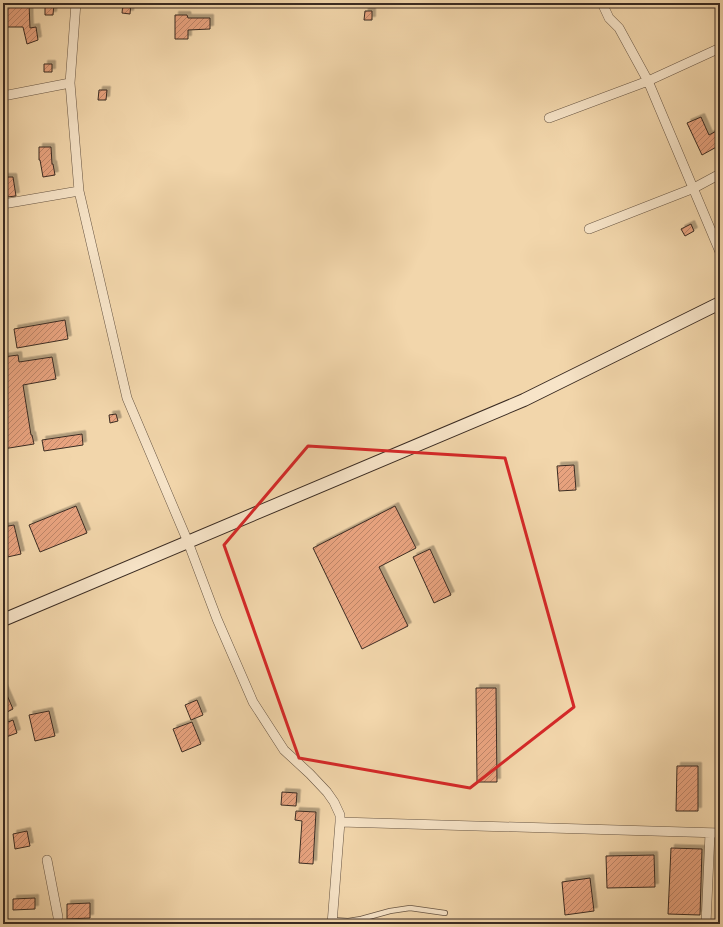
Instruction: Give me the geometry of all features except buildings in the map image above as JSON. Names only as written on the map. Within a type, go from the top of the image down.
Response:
[{"type":"main road","points":[[3,620],[524,400],[720,303]]},
{"type":"street","points":[[76,3],[70,83],[79,191],[127,398],[188,542],[217,619],[253,702],[284,750],[327,792],[340,815],[332,922]]},
{"type":"street","points":[[602,3],[610,18],[619,28],[648,81],[720,252]]},
{"type":"street","points":[[549,118],[648,81],[720,48]]},
{"type":"street","points":[[3,96],[70,83]]},
{"type":"street","points":[[589,229],[694,188],[720,174]]},
{"type":"street","points":[[3,204],[79,191]]},
{"type":"street","points":[[340,822],[720,833]]},
{"type":"street","points":[[706,924],[710,833]]},
{"type":"street","points":[[47,860],[58,924]]},
{"type":"lane","points":[[332,922],[354,920],[390,911],[410,908],[445,913]]},
{"type":"highlighted area","points":[[308,446],[505,458],[574,707],[470,788],[299,758],[224,545]]}]
